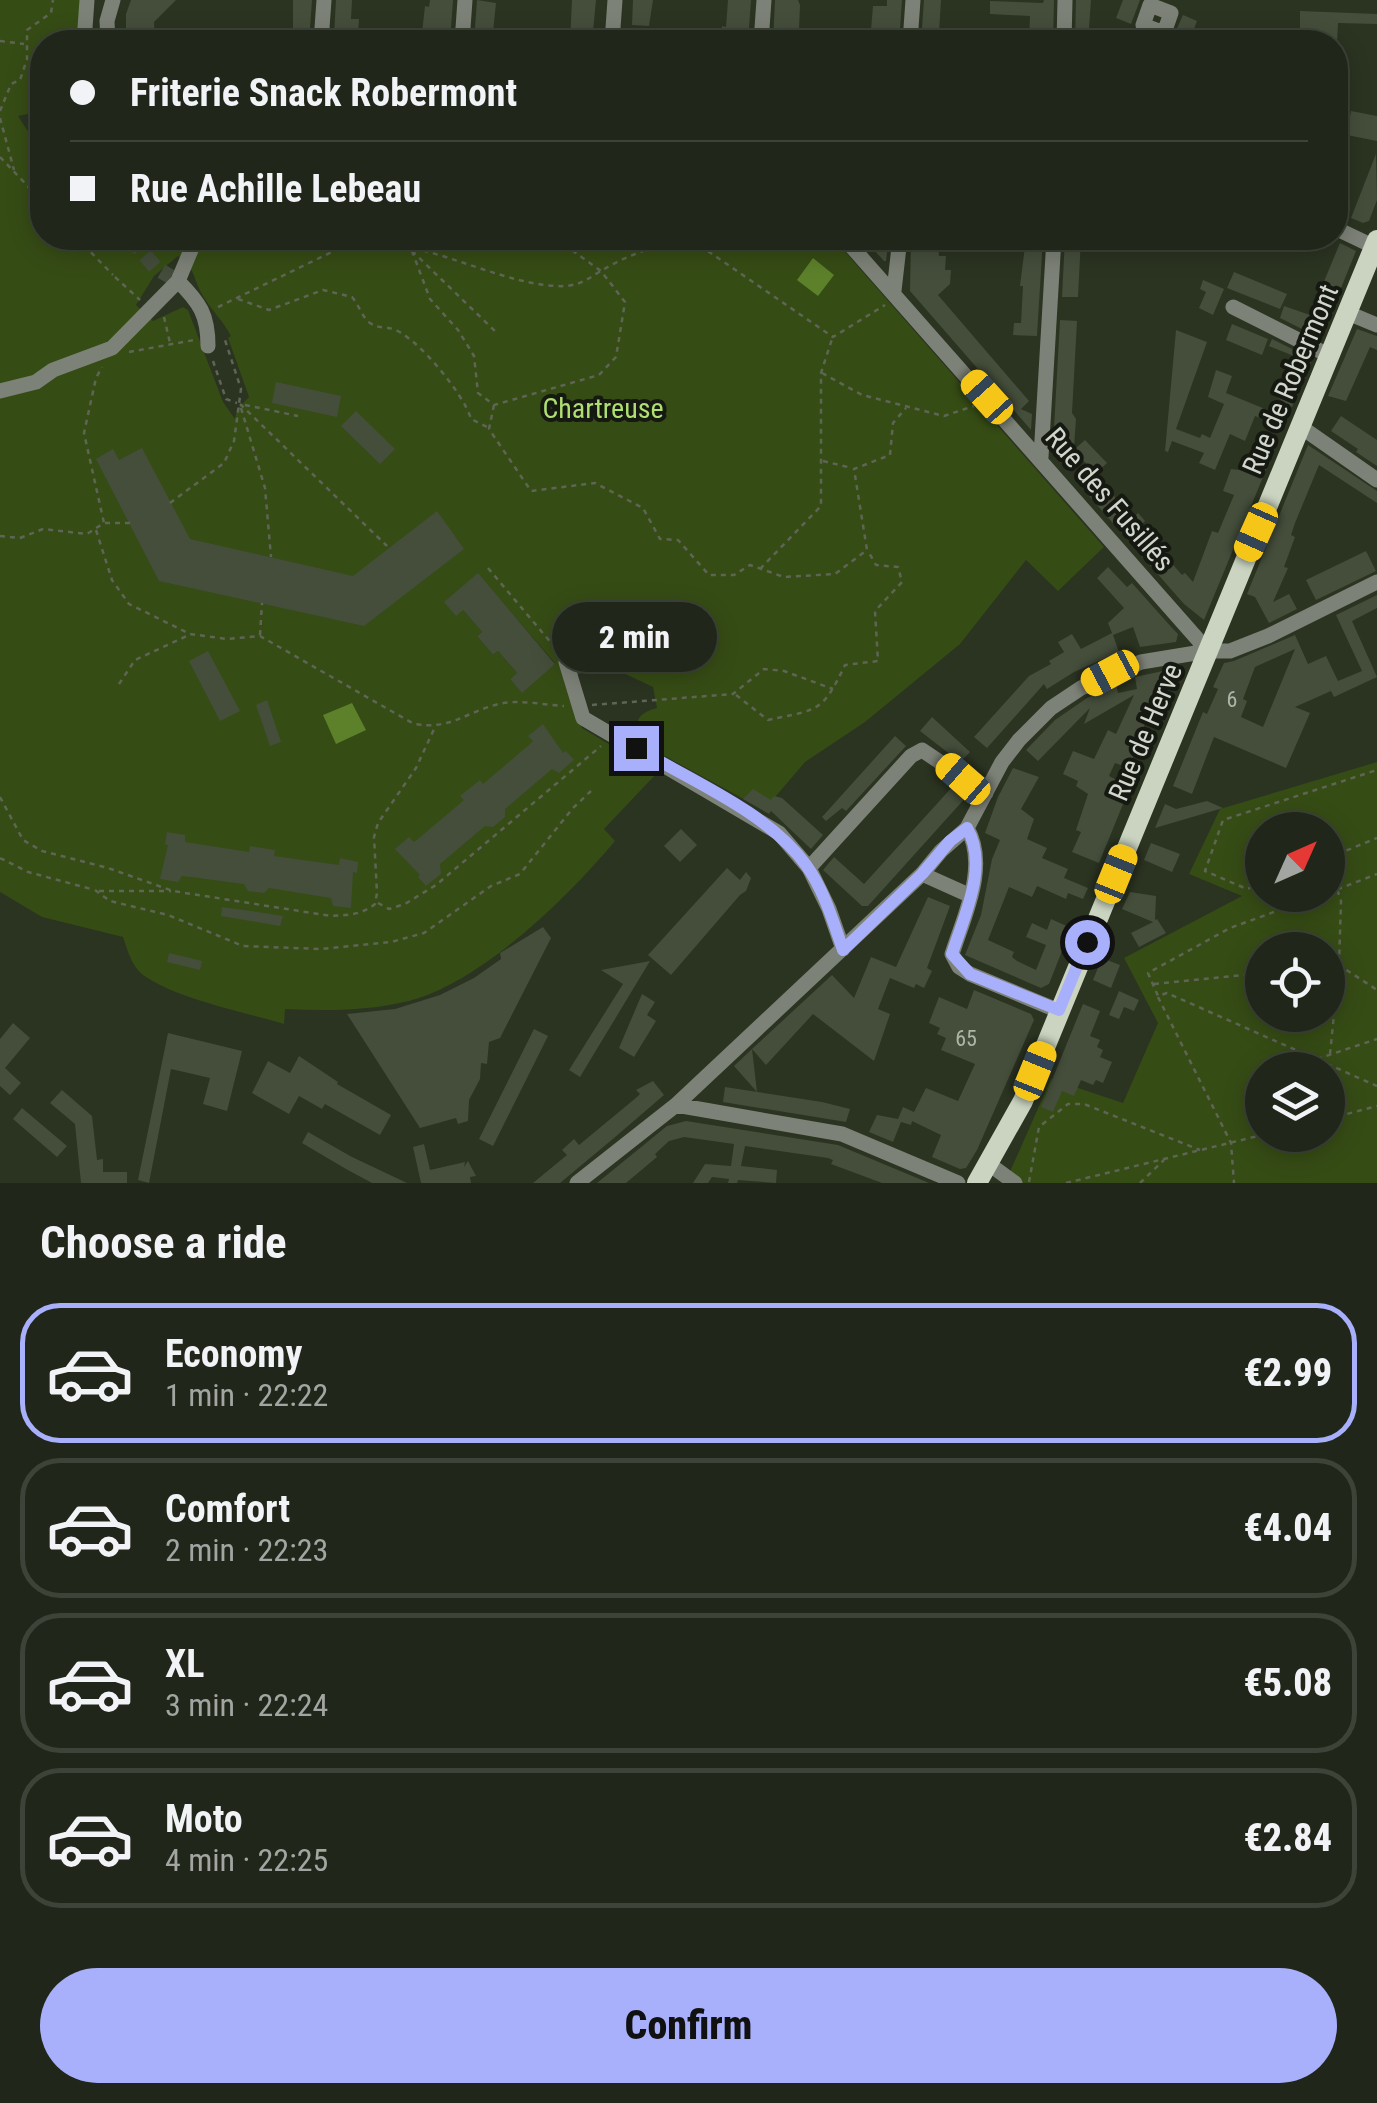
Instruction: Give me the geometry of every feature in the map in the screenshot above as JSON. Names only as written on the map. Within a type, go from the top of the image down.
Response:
[{"type":"main road","name":"Rue de Robermont","points":[[1208,650],[1376,245]]},
{"type":"main road","name":"Rue de Herve","points":[[976,1183],[1023,1101],[1208,650]]},
{"type":"street","points":[[85,30],[87,0]]},
{"type":"street","points":[[107,30],[113,0]]},
{"type":"street","points":[[323,30],[324,0]]},
{"type":"street","points":[[463,30],[465,0]]},
{"type":"street","points":[[613,30],[614,0]]},
{"type":"street","points":[[762,30],[764,0]]},
{"type":"street","points":[[911,30],[913,0]]},
{"type":"street","points":[[1064,30],[1065,0]]},
{"type":"street","points":[[1348,233],[1376,245]]},
{"type":"street","points":[[0,392],[110,352],[178,281],[191,250]]},
{"type":"street","name":"Rue des Fusillés","points":[[855,250],[1208,650]]},
{"type":"street","points":[[894,292],[899,250]]},
{"type":"street","points":[[1040,457],[1053,250]]},
{"type":"street","points":[[178,281],[210,332]]},
{"type":"street","points":[[1233,307],[1330,356]]},
{"type":"street","points":[[1348,313],[1377,325]]},
{"type":"street","points":[[1301,427],[1377,480]]},
{"type":"street","points":[[577,1183],[676,1105],[922,874],[940,850],[967,828],[1002,762],[1051,708],[1081,688],[1141,662],[1230,650],[1268,636],[1377,582]]},
{"type":"street","points":[[566,662],[583,718],[778,833],[809,868],[843,950]]},
{"type":"street","points":[[809,868],[911,756],[922,750],[986,793]]},
{"type":"street","points":[[967,828],[975,842],[971,896],[952,954],[970,974],[1059,1010]]},
{"type":"street","points":[[922,874],[971,896]]},
{"type":"street","points":[[676,1105],[842,1134],[958,1183]]},
{"type":"street","points":[[990,1164],[1014,1183]]},
{"type":"path","points":[[0,111],[10,84],[20,80],[27,58],[27,30],[51,12],[53,0]]},
{"type":"path","points":[[0,41],[26,44]]},
{"type":"path","points":[[0,118],[15,172]]},
{"type":"path","points":[[0,157],[30,188]]},
{"type":"path","points":[[89,250],[114,276],[154,303],[171,344]]},
{"type":"path","points":[[104,523],[84,433],[96,378],[110,352],[171,344],[210,332],[236,299],[340,250]]},
{"type":"path","points":[[411,250],[466,263],[519,283],[560,287],[583,284],[601,271],[649,250]]},
{"type":"path","points":[[411,250],[497,333]]},
{"type":"path","points":[[411,250],[430,299],[458,330],[474,356],[478,393],[494,405]]},
{"type":"path","points":[[494,405],[600,375],[616,356],[625,302],[601,271],[571,250]]},
{"type":"path","points":[[708,250],[833,338]]},
{"type":"path","points":[[236,299],[268,310],[323,290],[352,297],[365,320],[378,328],[395,329],[442,370],[466,402],[471,419],[490,428],[531,491],[595,483],[644,508],[660,539],[678,540],[709,575],[734,575],[750,565],[784,577],[835,574],[867,550]]},
{"type":"path","points":[[760,569],[820,506],[821,372],[833,338],[889,302],[894,292]]},
{"type":"path","points":[[210,332],[226,400],[298,416]]},
{"type":"path","points":[[170,502],[224,463],[234,440],[242,389],[210,332]]},
{"type":"path","points":[[821,372],[862,395],[944,416],[972,408],[987,397]]},
{"type":"path","points":[[240,404],[386,546]]},
{"type":"path","points":[[240,404],[266,488],[271,557]]},
{"type":"path","points":[[490,428],[494,405]]},
{"type":"path","points":[[823,461],[854,469],[890,455],[893,423],[906,408]]},
{"type":"path","points":[[734,694],[768,720],[802,714],[830,698],[844,665],[878,661],[875,610],[902,582],[898,567],[876,566],[867,550],[854,469]]},
{"type":"path","points":[[0,536],[20,538],[43,529],[87,534],[104,523],[130,523]]},
{"type":"path","points":[[96,530],[112,580],[129,604],[190,634],[227,640],[260,636],[414,724],[435,727],[501,703],[578,706],[734,694],[764,669],[784,671],[833,689]]},
{"type":"path","points":[[488,568],[566,662]]},
{"type":"path","points":[[260,636],[262,603]]},
{"type":"path","points":[[119,684],[134,660],[190,634]]},
{"type":"path","points":[[376,902],[374,836],[378,823],[416,768],[435,727]]},
{"type":"path","points":[[376,902],[389,909],[436,885],[614,736]]},
{"type":"path","points":[[1248,812],[1377,770]]},
{"type":"path","points":[[94,890],[110,901],[168,915],[243,946],[320,950],[391,942],[424,934],[491,886],[528,868],[573,808],[591,791]]},
{"type":"path","points":[[0,797],[16,831],[30,846],[173,891]]},
{"type":"path","points":[[1245,813],[1223,820],[1205,871],[1245,888]]},
{"type":"path","points":[[1345,851],[1377,838]]},
{"type":"path","points":[[0,858],[28,872],[94,890],[173,891],[330,916],[361,912],[376,902]]},
{"type":"path","points":[[1345,886],[1377,874]]},
{"type":"path","points":[[1234,1183],[1230,1142],[1148,974],[1230,928],[1274,912]]},
{"type":"path","points":[[1345,969],[1377,990]]},
{"type":"path","points":[[1153,984],[1245,974]]},
{"type":"path","points":[[1158,996],[1167,994],[1300,1052]]},
{"type":"path","points":[[1336,1052],[1377,1039]]},
{"type":"path","points":[[1345,1072],[1377,1086]]},
{"type":"path","points":[[1029,1183],[1039,1126],[1068,1104],[1084,1104],[1200,1150]]},
{"type":"path","points":[[1345,1114],[1377,1106]]},
{"type":"path","points":[[1066,1183],[1245,1139]]},
{"type":"path","points":[[1140,1183],[1165,1159]]},
{"type":"green space","name":"Chartreuse","points":[[0,0],[80,0],[79,30],[30,30],[30,114],[18,116],[30,134],[30,250],[844,250],[1104,547],[1058,591],[1026,560],[960,644],[865,722],[805,762],[764,810],[639,742],[638,720],[657,708],[653,687],[628,675],[599,668],[564,682],[582,728],[657,773],[604,829],[615,841],[522,935],[465,976],[409,1001],[347,1009],[285,1009],[284,1024],[194,999],[160,985],[137,969],[123,937],[42,917],[0,892]],"holes":[[[178,256],[231,336],[228,338],[249,397],[237,409],[235,419],[223,402],[188,310],[183,307],[153,321],[136,305],[154,276]],[[478,574],[555,663],[522,692],[510,679],[517,673],[498,651],[493,655],[477,636],[482,632],[463,610]]]},
{"type":"green space","points":[[1377,762],[1377,1183],[1005,1183],[1051,1079],[1123,1103],[1158,1023],[1124,958],[1242,896],[1189,874],[1220,809]]},
{"type":"shaded area","points":[[813,258],[834,275],[818,296],[797,280]]},
{"type":"shaded area","points":[[352,703],[366,730],[336,744],[323,715]]},
{"type":"building","points":[[131,0],[176,0],[154,22],[154,30],[126,30]]},
{"type":"building","points":[[293,0],[312,0],[310,30],[293,30]]},
{"type":"building","points":[[336,0],[352,0],[351,19],[359,19],[358,30],[334,30]]},
{"type":"building","points":[[430,0],[453,0],[451,30],[422,30],[425,6],[429,7]]},
{"type":"building","points":[[477,0],[496,3],[493,30],[475,30]]},
{"type":"building","points":[[572,0],[596,0],[593,30],[571,30]]},
{"type":"building","points":[[633,0],[653,0],[649,26],[632,25]]},
{"type":"building","points":[[728,0],[751,0],[749,30],[722,30],[722,26],[726,27]]},
{"type":"building","points":[[775,0],[798,0],[799,30],[774,30]]},
{"type":"building","points":[[887,0],[902,0],[900,30],[871,30],[873,6],[887,6]]},
{"type":"building","points":[[924,0],[941,0],[939,30],[922,30]]},
{"type":"building","points":[[1054,0],[1053,30],[1029,30],[1030,16],[990,14],[990,1]]},
{"type":"building","points":[[1076,0],[1091,0],[1089,30],[1075,30]]},
{"type":"building","points":[[1123,0],[1140,0],[1131,24],[1116,18]]},
{"type":"building","points":[[1300,11],[1377,14],[1377,24],[1338,23],[1338,30],[1300,30]]},
{"type":"building","points":[[1183,15],[1197,21],[1194,30],[1176,30]]},
{"type":"building","points":[[1351,111],[1377,116],[1377,141],[1348,135]]},
{"type":"building","points":[[1376,154],[1377,200],[1369,221],[1363,223],[1351,218]]},
{"type":"building","points":[[1348,247],[1356,251],[1324,330],[1312,334],[1280,318],[1284,306],[1310,315],[1337,250]]},
{"type":"building","points":[[874,250],[887,250],[884,261]]},
{"type":"building","points":[[911,250],[938,250],[939,256],[946,256],[950,284],[938,295],[1029,401],[1021,409],[1032,414],[1031,430],[910,291]]},
{"type":"building","points":[[1024,250],[1042,250],[1037,336],[1013,335],[1014,323],[1021,323]]},
{"type":"building","points":[[1064,250],[1080,250],[1078,297],[1062,297]]},
{"type":"building","points":[[1234,272],[1287,294],[1280,309],[1227,288]]},
{"type":"building","points":[[1203,280],[1224,289],[1213,315],[1199,308],[1206,292],[1200,289]]},
{"type":"building","points":[[1060,320],[1077,321],[1074,447],[1053,446]]},
{"type":"building","points":[[1232,324],[1268,339],[1262,355],[1226,340]]},
{"type":"building","points":[[1357,329],[1377,336],[1377,350],[1370,347],[1346,401],[1328,396]]},
{"type":"building","points":[[1176,330],[1207,342],[1176,429],[1210,438],[1224,404],[1208,397],[1216,370],[1232,376],[1226,393],[1270,411],[1265,420],[1255,416],[1245,441],[1230,434],[1215,470],[1199,463],[1204,453],[1172,441],[1168,452],[1165,451]]},
{"type":"building","points":[[1272,339],[1312,359],[1292,407],[1275,396],[1279,386],[1284,387],[1294,356],[1269,346]]},
{"type":"building","points":[[276,382],[341,396],[337,417],[272,403]]},
{"type":"building","points":[[356,411],[395,449],[380,464],[341,426]]},
{"type":"building","points":[[1341,416],[1377,440],[1377,466],[1331,431]]},
{"type":"building","points":[[1085,440],[1107,463],[1095,474],[1082,459],[1068,471],[1060,462]]},
{"type":"building","points":[[1259,442],[1275,448],[1204,620],[1184,604],[1083,489],[1097,477],[1133,518],[1138,513],[1145,521],[1141,525],[1146,534],[1193,582],[1212,531],[1218,533],[1234,495],[1223,491],[1231,469],[1247,471]]},
{"type":"building","points":[[1308,445],[1377,491],[1377,503],[1319,465],[1295,523],[1291,535],[1295,537],[1284,567],[1288,568],[1273,602],[1289,594],[1297,609],[1269,623],[1255,597],[1247,594]]},
{"type":"building","points":[[142,448],[190,539],[353,576],[437,511],[464,549],[364,626],[159,581],[96,459],[113,449],[119,460]]},
{"type":"building","points":[[1366,551],[1376,571],[1316,600],[1306,580]]},
{"type":"building","points":[[1108,567],[1127,587],[1132,583],[1178,634],[1176,642],[1140,647],[1133,627],[1113,635],[1119,652],[1047,689],[1044,684],[987,748],[974,737],[1029,676],[1064,652],[1058,642],[1072,634],[1081,649],[1112,633],[1108,623],[1124,608],[1097,578]]},
{"type":"building","points":[[478,573],[555,664],[522,693],[510,679],[517,673],[498,651],[493,655],[477,636],[482,632],[463,610],[456,616],[444,602]]},
{"type":"building","points":[[1377,595],[1377,608],[1352,621],[1377,677],[1334,697],[1331,691],[1295,707],[1310,713],[1286,768],[1214,737],[1192,794],[1173,786],[1203,712],[1207,714],[1218,689],[1213,687],[1224,663],[1295,635],[1308,664],[1326,656],[1338,681],[1362,671],[1336,615]],"holes":[[[1295,649],[1263,727],[1241,717],[1255,667]]]},
{"type":"building","points":[[208,651],[240,711],[220,721],[189,661]]},
{"type":"building","points":[[1172,669],[1176,675],[1156,722],[1147,718],[1129,768],[1115,763],[1109,776],[1130,787],[1099,863],[1072,852],[1081,832],[1076,830],[1088,794],[1076,786],[1078,781],[1063,774],[1073,751],[1094,759],[1108,730],[1116,734],[1134,695],[1084,724],[1090,708],[1038,761],[1026,750],[1055,720],[1087,698],[1116,685],[1118,693],[1137,689],[1135,677]]},
{"type":"building","points":[[267,700],[281,742],[270,746],[256,705]]},
{"type":"building","points":[[932,717],[970,752],[960,762],[920,731]]},
{"type":"building","points":[[543,724],[563,753],[566,751],[574,760],[559,773],[552,769],[505,809],[505,817],[493,827],[485,826],[440,864],[441,874],[426,886],[395,849],[409,837],[414,842],[418,839],[464,800],[460,796],[480,780],[483,784],[529,745],[533,741],[528,736]]},
{"type":"building","points":[[895,736],[906,746],[846,811],[842,808],[826,821],[822,817]]},
{"type":"building","points":[[1013,768],[1039,777],[1021,809],[1034,819],[1027,839],[1047,848],[1042,858],[1068,869],[1064,878],[1088,888],[1083,899],[1068,893],[1066,899],[1037,886],[1032,897],[1009,887],[988,940],[1014,952],[1012,957],[1017,961],[1036,970],[1046,945],[1026,937],[1032,923],[1047,930],[1051,919],[1071,928],[1049,984],[1041,988],[965,955],[981,915],[992,859],[1000,840],[985,833]]},
{"type":"building","points":[[954,785],[968,795],[868,906],[862,906],[823,870],[834,857],[864,884]]},
{"type":"building","points":[[753,789],[771,800],[774,796],[782,798],[823,835],[811,849],[771,811],[769,814],[743,799]]},
{"type":"building","points":[[1207,801],[1223,808],[1155,828],[1165,804],[1176,809]]},
{"type":"building","points":[[681,829],[697,845],[680,862],[664,846]]},
{"type":"building","points":[[167,832],[185,835],[185,842],[249,852],[250,846],[275,850],[274,856],[339,865],[340,858],[358,862],[357,873],[353,872],[351,908],[333,906],[331,898],[269,888],[264,893],[248,891],[244,884],[182,876],[178,882],[160,879]]},
{"type":"building","points":[[1151,843],[1180,854],[1172,872],[1144,860]]},
{"type":"building","points":[[727,868],[740,880],[746,872],[751,878],[746,891],[671,975],[648,955]]},
{"type":"building","points":[[1130,892],[1156,896],[1155,920],[1166,933],[1139,947],[1131,933],[1153,922],[1122,909]]},
{"type":"building","points":[[928,897],[950,906],[927,968],[932,971],[924,988],[890,978],[878,1009],[890,1014],[874,1061],[813,1014],[766,1065],[752,1049],[832,975],[854,998],[871,957],[896,967]]},
{"type":"building","points":[[222,907],[283,916],[280,926],[221,916]]},
{"type":"building","points":[[543,927],[551,938],[500,1038],[489,1042],[487,1064],[481,1063],[480,1079],[469,1100],[468,1121],[458,1124],[456,1118],[420,1128],[347,1014],[395,1009],[440,995],[474,978],[501,959],[500,953]]},
{"type":"building","points":[[169,953],[202,961],[200,970],[167,962]]},
{"type":"building","points":[[1102,958],[1120,965],[1111,988],[1093,980]]},
{"type":"building","points":[[650,961],[580,1077],[569,1070],[623,984],[601,970]]},
{"type":"building","points":[[974,990],[1031,1014],[1034,1020],[977,1150],[966,1168],[960,1169],[932,1157],[941,1135],[912,1121],[911,1125],[901,1122],[893,1142],[869,1132],[877,1115],[898,1119],[903,1107],[914,1112],[926,1088],[958,1101],[975,1064],[941,1050],[946,1038],[937,1034],[940,1028],[929,1023],[939,997],[967,1009]]},
{"type":"building","points":[[1119,991],[1139,1000],[1134,1011],[1124,1007],[1119,1019],[1109,1015]]},
{"type":"building","points":[[642,994],[655,1002],[647,1015],[656,1021],[634,1057],[619,1048]]},
{"type":"building","points":[[1083,1004],[1100,1011],[1090,1036],[1100,1040],[1100,1057],[1112,1062],[1103,1083],[1096,1080],[1093,1085],[1081,1080],[1074,1096],[1062,1091],[1053,1112],[1041,1107]]},
{"type":"building","points":[[13,1023],[30,1038],[5,1068],[21,1083],[10,1095],[0,1086],[0,1039]]},
{"type":"building","points":[[534,1029],[548,1036],[493,1146],[479,1139]]},
{"type":"building","points":[[168,1033],[242,1051],[227,1111],[203,1104],[210,1078],[171,1069],[149,1183],[138,1180]]},
{"type":"building","points":[[752,1049],[757,1092],[734,1066]]},
{"type":"building","points":[[299,1056],[337,1084],[391,1115],[380,1135],[325,1104],[322,1109],[299,1096],[289,1114],[252,1093],[268,1061],[290,1073]]},
{"type":"building","points":[[653,1081],[664,1095],[614,1138],[560,1183],[533,1183],[567,1155],[562,1150],[574,1139],[579,1145],[637,1097],[640,1094],[636,1090]]},
{"type":"building","points":[[725,1087],[850,1109],[846,1122],[723,1102]]},
{"type":"building","points":[[62,1090],[92,1116],[97,1160],[103,1159],[103,1172],[127,1172],[127,1183],[81,1183],[75,1124],[50,1103]]},
{"type":"building","points":[[22,1108],[67,1146],[57,1157],[13,1119]]},
{"type":"building","points":[[686,1121],[838,1145],[929,1183],[882,1183],[831,1164],[833,1160],[828,1158],[745,1146],[741,1166],[777,1170],[776,1183],[728,1183],[729,1179],[712,1177],[708,1183],[693,1183],[705,1164],[731,1166],[734,1144],[684,1137],[669,1141],[655,1154],[657,1157],[626,1183],[597,1183],[667,1126]]},
{"type":"building","points":[[308,1132],[407,1183],[372,1183],[302,1143]]},
{"type":"building","points":[[424,1144],[430,1170],[465,1162],[464,1167],[468,1161],[476,1176],[470,1177],[471,1183],[421,1183],[413,1147]]},
{"type":"tunnel","points":[[140,250],[156,268],[178,281]]},
{"type":"route","points":[[636,748],[778,833],[809,868],[843,950],[922,874],[940,850],[967,828],[975,842],[975,867],[971,896],[952,954],[960,967],[1059,1010],[1087,942]]}]
